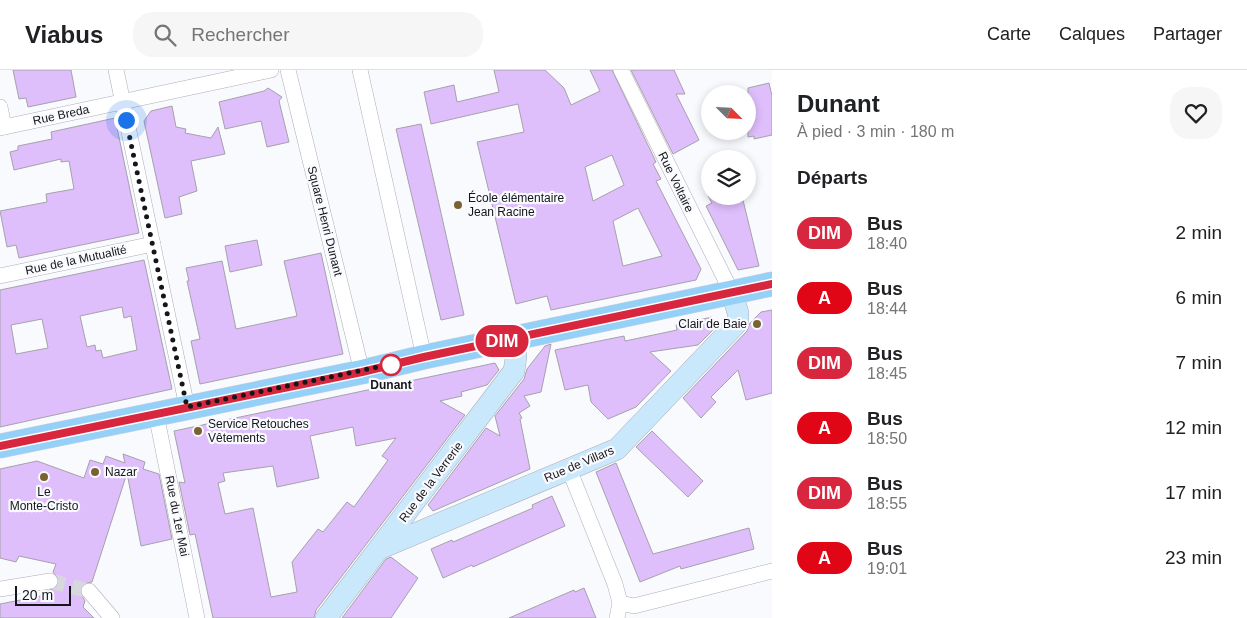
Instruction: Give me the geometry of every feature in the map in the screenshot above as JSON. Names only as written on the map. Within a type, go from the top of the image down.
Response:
[{"type":"main road","points":[[0,446],[362,372],[424,357],[732,294],[772,284]]},
{"type":"main road","name":"Rue de Villars","points":[[381,548],[617,449],[738,322],[738,312],[732,294]]},
{"type":"main road","name":"Rue de la Verrerie","points":[[326,618],[514,371],[516,357],[515,338]]},
{"type":"street","points":[[116,70],[187,407]]},
{"type":"street","name":"Rue Breda","points":[[2,128],[271,70]]},
{"type":"street","name":"Square Henri Dunant","points":[[288,70],[362,372]]},
{"type":"street","points":[[360,70],[424,357]]},
{"type":"street","name":"Rue Voltaire","points":[[621,70],[732,294]]},
{"type":"street","points":[[0,107],[2,128]]},
{"type":"street","name":"Rue de la Mutualité","points":[[0,276],[153,244]]},
{"type":"street","name":"Rue du 1er Mai","points":[[156,414],[197,618]]},
{"type":"street","points":[[569,469],[615,584],[620,603],[617,618]]},
{"type":"street","points":[[620,603],[634,606],[772,571]]},
{"type":"street","points":[[0,590],[50,581]]},
{"type":"street","points":[[89,591],[112,618]]},
{"type":"building","points":[[13,70],[71,70],[76,97],[28,107],[26,98],[19,99]]},
{"type":"building","points":[[494,70],[545,70],[564,88],[571,105],[600,91],[590,70],[612,70],[656,162],[653,164],[661,179],[656,181],[701,269],[696,280],[551,310],[547,296],[516,304],[477,142],[524,132],[518,104],[431,124],[424,92],[454,85],[457,102],[499,92]],"holes":[[[612,155],[624,185],[593,201],[585,167]],[[638,208],[662,256],[623,266],[613,221]]]},
{"type":"building","points":[[631,70],[674,70],[685,94],[676,94],[699,140],[673,154]]},
{"type":"building","points":[[769,83],[772,96],[772,135],[756,139],[756,86]]},
{"type":"building","points":[[268,88],[282,97],[279,101],[289,142],[267,147],[261,121],[225,129],[219,102],[264,91]]},
{"type":"building","points":[[172,106],[176,127],[186,129],[185,133],[211,138],[218,127],[225,154],[191,161],[197,191],[179,197],[182,214],[165,218],[144,121],[151,111]]},
{"type":"building","points":[[115,118],[139,233],[19,258],[16,245],[7,247],[0,211],[47,202],[46,194],[74,189],[69,161],[61,162],[61,159],[14,170],[10,152],[18,150],[18,146],[52,139],[51,132]]},
{"type":"building","points":[[421,124],[464,315],[441,320],[396,129]]},
{"type":"building","points":[[744,205],[759,266],[738,270],[706,206]]},
{"type":"building","points":[[257,240],[262,265],[230,272],[225,246]]},
{"type":"building","points":[[321,253],[343,354],[200,384],[191,341],[200,339],[187,281],[189,281],[186,268],[222,261],[236,329],[297,316],[284,261]]},
{"type":"building","points":[[144,260],[172,389],[0,427],[0,290]],"holes":[[[122,307],[124,318],[131,316],[137,350],[103,358],[101,350],[96,351],[95,345],[87,347],[80,316]],[[42,319],[48,348],[16,354],[11,325]]]},
{"type":"building","points":[[772,310],[772,393],[746,400],[738,370],[711,397],[716,402],[701,418],[683,398],[747,331],[750,323],[761,312]]},
{"type":"building","points":[[712,317],[718,325],[698,345],[650,352],[671,371],[636,407],[608,419],[591,402],[588,385],[565,390],[555,350],[624,336],[625,341],[677,330],[676,325]]},
{"type":"building","points":[[551,344],[541,392],[524,396],[530,406],[519,413],[522,418],[520,419],[530,469],[433,511],[428,505],[486,428],[500,436],[495,416],[524,379],[527,369],[545,346]]},
{"type":"building","points":[[495,363],[499,370],[487,385],[461,392],[462,396],[440,401],[465,415],[316,610],[314,618],[213,618],[195,534],[190,535],[179,482],[185,483],[174,431]],"holes":[[[353,427],[356,446],[396,438],[382,456],[388,460],[354,507],[347,502],[323,532],[318,529],[292,562],[297,592],[271,597],[253,508],[225,514],[218,483],[225,481],[223,473],[273,466],[277,487],[319,478],[310,436]]]},
{"type":"building","points":[[652,431],[703,481],[688,497],[636,447]]},
{"type":"building","points":[[123,454],[145,462],[143,469],[159,474],[172,539],[141,546],[127,473],[92,582],[83,584],[80,588],[80,593],[85,601],[83,607],[94,618],[0,618],[0,604],[46,595],[47,591],[56,588],[59,580],[53,572],[56,564],[19,556],[16,562],[0,558],[0,469],[37,461],[84,478],[90,460],[103,464],[106,456],[125,463]]},
{"type":"building","points":[[616,463],[653,554],[749,528],[754,549],[681,569],[680,566],[640,582],[596,472]]},
{"type":"building","points":[[552,496],[565,526],[473,567],[472,565],[443,578],[431,549],[452,540],[453,542],[533,508],[532,505]]},
{"type":"building","points":[[391,557],[418,578],[391,618],[342,618],[386,559]]},
{"type":"building","points":[[584,588],[596,618],[509,618],[574,590],[575,592]]},
{"type":"tunnel","points":[[50,581],[89,591]]},
{"type":"bus line","name":"DIM","points":[[0,446],[362,372],[424,357],[732,294],[772,284]]},
{"type":"place","name":"École élémentaire Jean Racine","points":[[458,205]]},
{"type":"place","name":"Clair de Baie","points":[[757,324]]},
{"type":"place","name":"Dunant","points":[[391,365]]},
{"type":"place","name":"Service Retouches Vêtements","points":[[198,431]]},
{"type":"place","name":"Nazar","points":[[95,472]]},
{"type":"place","name":"Le Monte-Cristo","points":[[44,477]]},
{"type":"route","points":[[126,120],[187,407],[362,372],[397,363],[391,365]]}]
